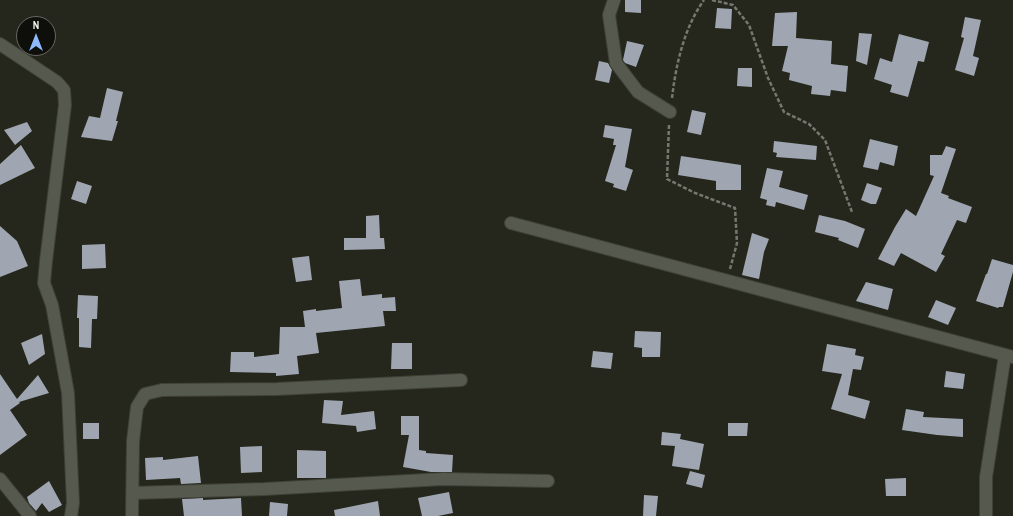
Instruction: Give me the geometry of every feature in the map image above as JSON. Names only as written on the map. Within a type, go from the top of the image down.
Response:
[{"type":"street","points":[[614,0],[609,15],[616,63],[638,92],[670,112]]},
{"type":"street","points":[[0,44],[57,82],[64,90],[65,105],[44,283],[52,305],[68,394],[73,503],[71,516]]},
{"type":"street","points":[[511,223],[1009,356],[986,478],[986,516]]},
{"type":"street","points":[[132,516],[133,441],[137,407],[145,394],[162,390],[278,389],[461,380]]},
{"type":"street","points":[[133,493],[265,489],[443,479],[548,481]]},
{"type":"street","points":[[0,480],[30,516]]},
{"type":"path","points":[[704,0],[699,7],[685,38],[675,70],[670,112],[666,179],[695,193],[735,208],[737,242],[727,281]]},
{"type":"path","points":[[712,0],[733,5],[749,25],[768,78],[784,112],[809,124],[825,140],[852,212]]},
{"type":"building","points":[[625,0],[641,0],[641,13],[625,12]]},
{"type":"building","points":[[717,8],[732,9],[731,29],[715,28]]},
{"type":"building","points":[[797,12],[796,38],[832,41],[831,64],[848,66],[846,92],[831,90],[830,96],[811,94],[812,86],[789,80],[790,73],[782,71],[788,46],[772,46],[775,13]]},
{"type":"building","points":[[965,17],[981,20],[973,56],[979,58],[974,76],[955,70],[964,38],[961,37]]},
{"type":"building","points":[[859,33],[872,34],[867,65],[856,61]]},
{"type":"building","points":[[899,34],[929,42],[924,62],[918,61],[908,97],[890,92],[892,85],[874,79],[880,58],[892,62]]},
{"type":"building","points":[[627,41],[644,45],[636,67],[625,63],[623,60]]},
{"type":"building","points":[[599,61],[608,63],[612,70],[609,83],[595,80]]},
{"type":"building","points":[[738,68],[752,68],[752,87],[737,86]]},
{"type":"building","points":[[107,88],[123,92],[116,121],[118,121],[112,141],[81,137],[89,116],[100,118]]},
{"type":"building","points":[[692,110],[706,113],[701,135],[687,132]]},
{"type":"building","points":[[27,122],[32,131],[15,145],[4,130]]},
{"type":"building","points":[[605,125],[632,129],[625,167],[633,170],[626,191],[613,187],[614,184],[605,181],[616,145],[613,145],[614,139],[603,137]]},
{"type":"building","points":[[870,139],[898,146],[894,166],[880,162],[878,170],[863,167]]},
{"type":"building","points":[[774,141],[817,146],[816,160],[776,157],[777,153],[773,152]]},
{"type":"building","points":[[21,145],[35,168],[0,185],[0,164]]},
{"type":"building","points":[[946,146],[956,149],[941,193],[949,196],[948,198],[972,207],[966,223],[957,220],[941,254],[945,256],[936,272],[901,253],[894,266],[878,259],[906,209],[916,216],[934,176],[930,175],[930,155],[942,155]]},
{"type":"building","points":[[681,156],[741,165],[741,190],[716,190],[716,181],[678,175]]},
{"type":"building","points":[[767,168],[783,171],[779,187],[808,195],[804,210],[776,202],[775,207],[766,205],[767,200],[760,198]]},
{"type":"building","points":[[77,181],[92,186],[86,204],[71,199]]},
{"type":"building","points":[[867,183],[882,188],[876,204],[871,204],[861,200]]},
{"type":"building","points":[[379,215],[380,238],[384,238],[385,249],[344,250],[344,238],[366,238],[366,216]]},
{"type":"building","points":[[819,215],[845,221],[865,229],[858,248],[838,240],[839,238],[815,232]]},
{"type":"building","points":[[0,226],[17,241],[28,266],[0,277]]},
{"type":"building","points":[[752,233],[769,239],[764,252],[759,279],[742,275]]},
{"type":"building","points":[[105,244],[106,268],[82,269],[82,245]]},
{"type":"building","points":[[309,256],[312,280],[296,282],[292,258]]},
{"type":"building","points":[[992,259],[1013,265],[1013,272],[1003,307],[998,308],[976,301]]},
{"type":"building","points":[[360,279],[362,296],[382,294],[382,298],[395,297],[396,311],[383,311],[385,326],[316,333],[319,353],[297,356],[299,374],[276,376],[276,373],[230,372],[231,352],[254,352],[254,357],[279,354],[280,327],[305,327],[303,311],[342,308],[339,281]]},
{"type":"building","points":[[866,282],[893,289],[888,310],[856,301]]},
{"type":"building","points":[[78,295],[98,296],[97,319],[92,319],[91,348],[79,347],[79,318],[77,318]]},
{"type":"building","points":[[936,300],[956,308],[948,325],[928,317]]},
{"type":"building","points":[[635,331],[661,332],[660,357],[642,357],[642,348],[634,347]]},
{"type":"building","points":[[42,334],[45,354],[29,365],[21,343]]},
{"type":"building","points":[[392,343],[412,343],[412,369],[391,369]]},
{"type":"building","points":[[827,344],[856,349],[855,355],[864,357],[861,370],[853,369],[848,395],[870,401],[865,419],[831,409],[842,374],[822,371]]},
{"type":"building","points":[[593,351],[613,353],[611,369],[591,367]]},
{"type":"building","points":[[946,371],[965,374],[963,389],[944,387]]},
{"type":"building","points":[[0,374],[17,399],[38,375],[49,393],[19,402],[20,403],[10,410],[27,435],[0,455]]},
{"type":"building","points":[[324,400],[343,401],[341,415],[374,411],[376,429],[357,432],[356,426],[322,423]]},
{"type":"building","points":[[906,409],[924,412],[923,417],[963,419],[963,437],[902,430]]},
{"type":"building","points":[[401,416],[419,416],[419,450],[426,451],[426,453],[453,455],[452,472],[431,472],[403,467],[409,435],[401,435]]},
{"type":"building","points":[[83,423],[99,423],[99,439],[83,439]]},
{"type":"building","points":[[728,423],[748,423],[747,436],[728,436]]},
{"type":"building","points":[[662,432],[681,434],[680,439],[704,444],[699,470],[672,466],[675,446],[661,445]]},
{"type":"building","points":[[262,446],[262,472],[241,473],[240,447]]},
{"type":"building","points":[[297,450],[326,451],[326,478],[297,478]]},
{"type":"building","points":[[198,456],[201,483],[181,484],[180,478],[146,480],[145,458],[163,457],[163,460]]},
{"type":"building","points":[[690,471],[705,475],[702,488],[686,484]]},
{"type":"building","points":[[906,478],[906,496],[886,496],[885,479]]},
{"type":"building","points":[[49,481],[62,505],[49,512],[42,503],[36,511],[29,503],[27,497]]},
{"type":"building","points":[[449,492],[453,513],[438,516],[422,516],[418,498]]},
{"type":"building","points":[[644,495],[658,496],[656,516],[643,516]]},
{"type":"building","points":[[203,498],[203,500],[241,498],[242,516],[184,516],[182,499]]},
{"type":"building","points":[[378,501],[380,516],[335,516],[334,510]]},
{"type":"building","points":[[270,502],[288,504],[287,516],[269,516]]}]
